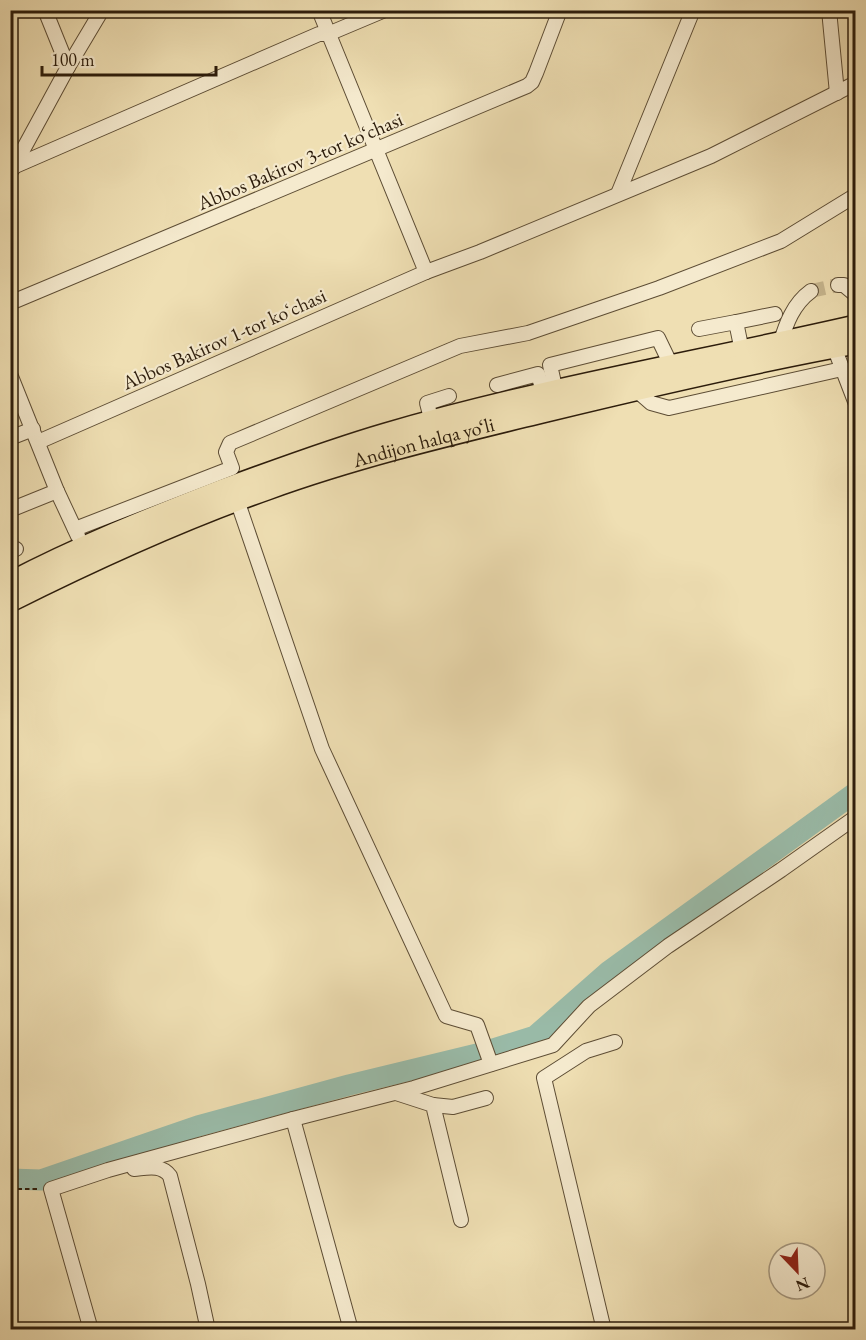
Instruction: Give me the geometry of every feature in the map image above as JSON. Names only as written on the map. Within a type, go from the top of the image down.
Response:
[{"type":"highway","name":"Andijon halqa yo‘li","points":[[10,583],[79,539],[146,519],[235,484],[386,434],[671,365],[780,344],[855,326]]},
{"type":"highway","name":"Andijon halqa yo‘li","points":[[10,601],[235,484],[376,453],[635,389],[855,343]]},
{"type":"street","points":[[45,10],[68,67]]},
{"type":"street","points":[[12,170],[102,10]]},
{"type":"street","points":[[319,10],[426,272]]},
{"type":"street","points":[[12,170],[319,34],[328,34],[385,10]]},
{"type":"street","name":"Abbos Bakirov 3-tor koʻchasi","points":[[10,303],[528,86],[536,73],[560,10]]},
{"type":"street","points":[[618,194],[693,10]]},
{"type":"street","points":[[829,10],[837,93]]},
{"type":"street","name":"Abbos Bakirov 1-tor koʻchasi","points":[[10,438],[36,435],[711,156],[855,83]]},
{"type":"street","points":[[490,1062],[477,1025],[446,1016],[322,749],[226,452],[230,444],[460,346],[528,333],[659,288],[781,241],[855,195]]},
{"type":"street","points":[[838,285],[844,285],[855,295]]},
{"type":"street","points":[[780,344],[787,321],[802,298],[810,291]]},
{"type":"street","points":[[699,329],[775,314]]},
{"type":"street","points":[[736,322],[742,351]]},
{"type":"street","points":[[550,394],[550,365],[658,339],[671,365]]},
{"type":"street","points":[[834,347],[855,404]]},
{"type":"street","points":[[600,353],[607,380]]},
{"type":"street","points":[[635,389],[651,403],[669,408],[842,369]]},
{"type":"street","points":[[10,374],[79,539]]},
{"type":"street","points":[[497,385],[538,374],[550,394]]},
{"type":"street","points":[[432,422],[427,403],[449,396]]},
{"type":"street","points":[[10,510],[57,491]]},
{"type":"street","points":[[91,1329],[51,1189],[108,1170],[396,1092],[490,1062],[554,1045],[589,1006],[668,945],[782,870],[855,817]]},
{"type":"street","points":[[604,1329],[543,1078],[586,1050],[615,1042]]},
{"type":"street","points":[[396,1092],[433,1106],[453,1107],[486,1098]]},
{"type":"street","points":[[433,1106],[461,1220]]},
{"type":"street","points":[[293,1119],[351,1329]]},
{"type":"street","points":[[108,1170],[158,1168],[165,1170],[170,1176],[208,1329]]},
{"type":"path","points":[[10,1189],[51,1189]]},
{"type":"waterway","points":[[10,1179],[41,1180],[198,1126],[349,1085],[477,1054],[535,1036],[609,971],[856,792]]},
{"type":"tunnel","points":[[811,291],[838,285]]}]
